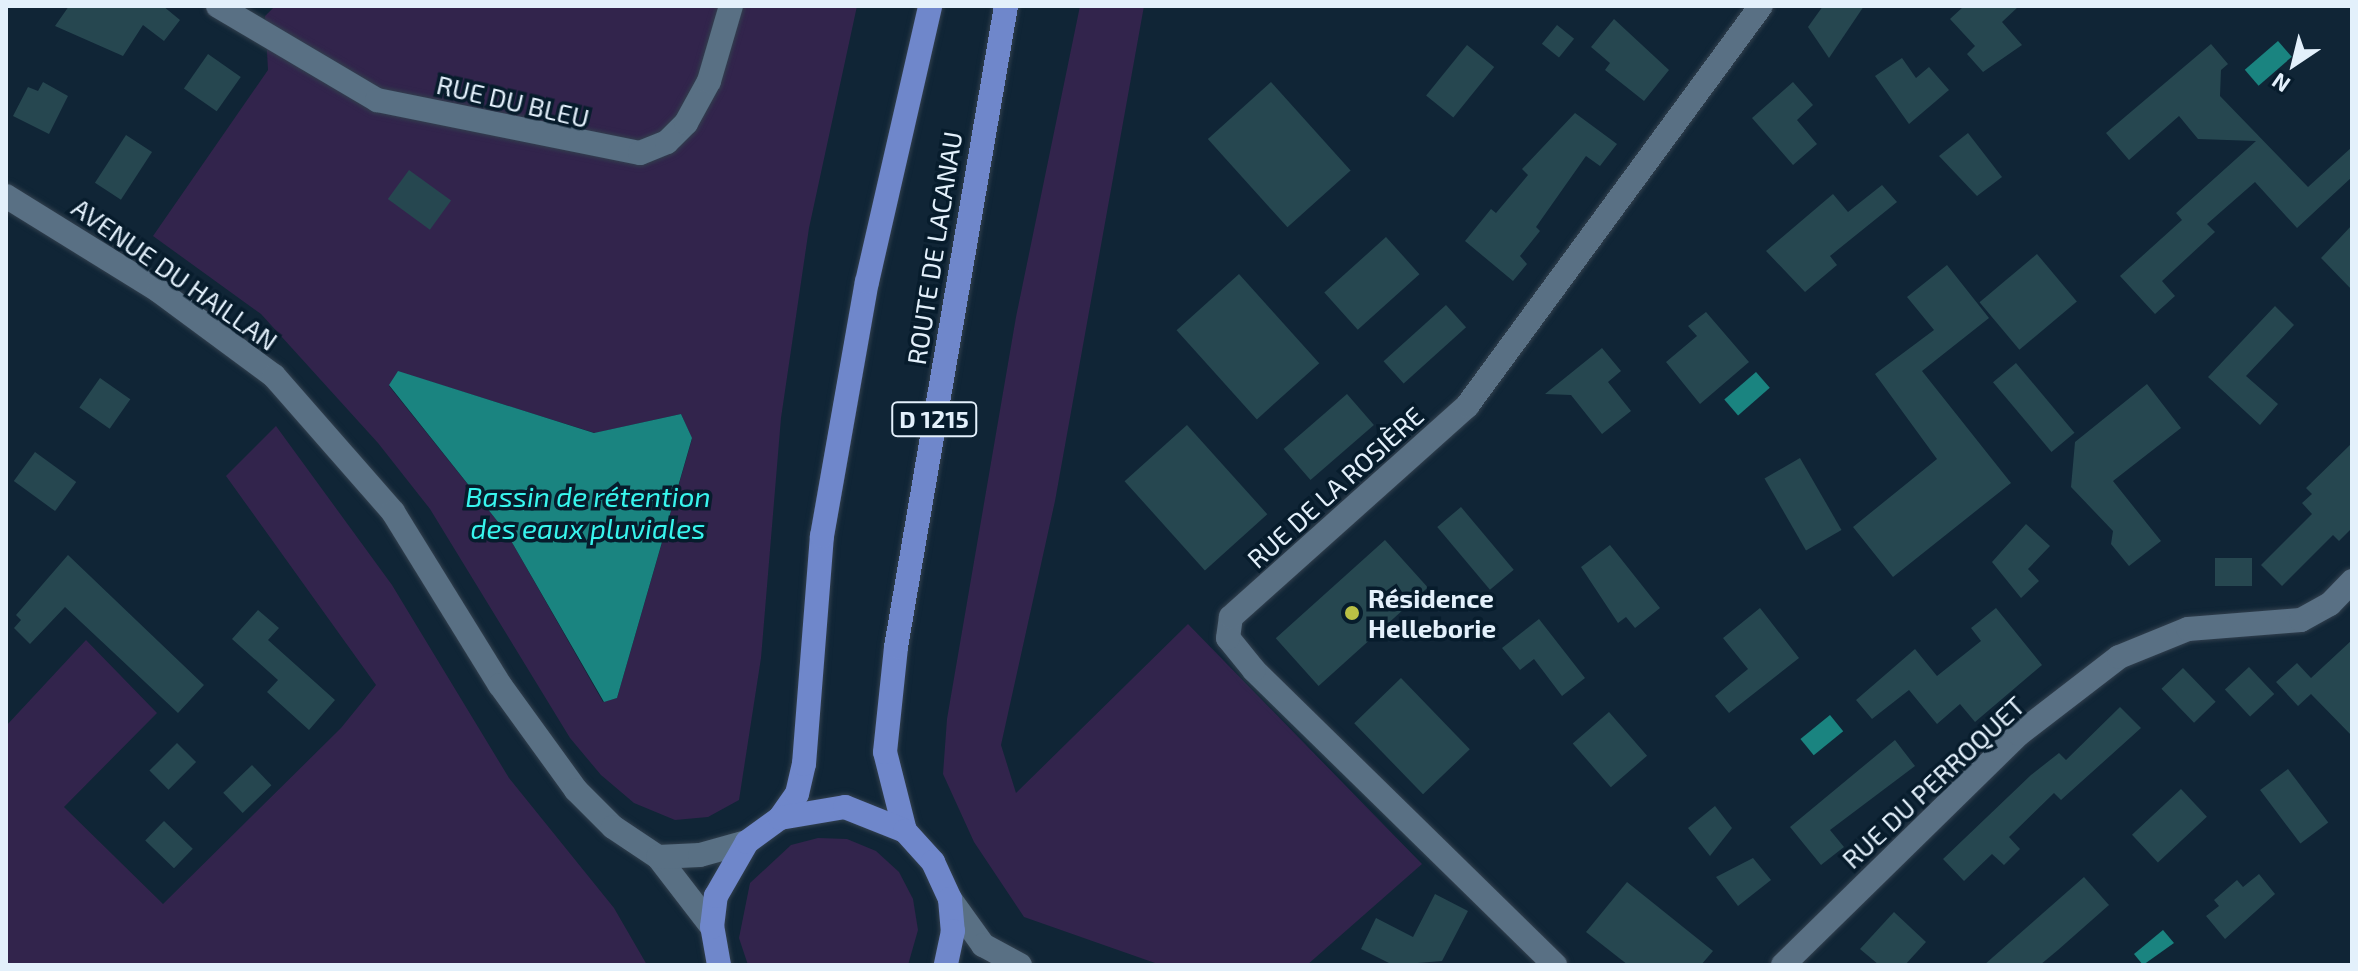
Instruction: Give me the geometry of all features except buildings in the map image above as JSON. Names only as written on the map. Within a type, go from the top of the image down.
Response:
[{"type":"main road","name":"ROUTE DE LACANAU","points":[[780,818],[797,794],[804,764],[822,536],[867,282],[930,6]]},
{"type":"main road","name":"ROUTE DE LACANAU","points":[[905,831],[885,752],[896,647],[1006,6]]},
{"type":"main road","points":[[719,965],[712,927],[722,881],[747,842],[780,818],[845,807],[905,831],[933,862],[950,899],[953,931],[946,965]]},
{"type":"street","name":"RUE DU BLEU","points":[[218,6],[377,100],[640,153],[667,142],[686,123],[709,81],[731,6]]},
{"type":"street","name":"RUE DE LA ROSIÈRE","points":[[1555,965],[1254,670],[1228,638],[1231,617],[1467,406],[1761,6]]},
{"type":"street","name":"AVENUE DU HAILLAN","points":[[6,196],[159,291],[274,376],[393,512],[500,685],[576,790],[613,827],[658,857],[712,927]]},
{"type":"street","name":"RUE DU PERROQUET","points":[[1783,965],[2019,734],[2119,657],[2188,629],[2301,620],[2330,604],[2352,581]]},
{"type":"street","points":[[658,857],[700,855],[747,842]]},
{"type":"street","points":[[950,899],[983,945],[1020,965]]},
{"type":"shaded area","points":[[275,6],[857,6],[809,228],[781,418],[761,658],[739,800],[708,817],[675,820],[634,803],[601,775],[570,738],[430,509],[378,443],[261,314],[153,236],[268,70],[265,16]],"holes":[[[399,372],[595,433],[681,414],[692,439],[617,698],[603,702],[506,532],[389,386]]]},
{"type":"shaded area","points":[[1080,6],[1144,6],[1055,501],[1001,745],[1016,793],[1188,624],[1422,864],[1307,965],[1155,963],[1024,917],[974,842],[943,774],[947,719],[1016,317]]},
{"type":"shaded area","points":[[276,426],[392,585],[509,778],[614,908],[647,965],[6,965],[6,726],[86,640],[157,713],[64,807],[163,904],[341,728],[376,685],[226,476]]},
{"type":"shaded area","points":[[818,838],[847,839],[876,851],[899,872],[913,899],[918,930],[908,965],[748,965],[739,938],[750,883],[791,845]]},
{"type":"water","points":[[2278,41],[2292,57],[2259,86],[2245,70]]},
{"type":"water","name":"Bassin de rétention des eaux pluviales","points":[[398,371],[594,433],[681,414],[692,438],[617,698],[604,702],[506,532],[389,385]]},
{"type":"water","points":[[1756,372],[1770,388],[1738,415],[1724,400]]},
{"type":"water","points":[[1830,715],[1843,731],[1814,755],[1800,739]]},
{"type":"water","points":[[2163,930],[2174,943],[2143,965],[2134,954]]},
{"type":"place","name":"Résidence Helleborie","points":[[1352,613]]}]
